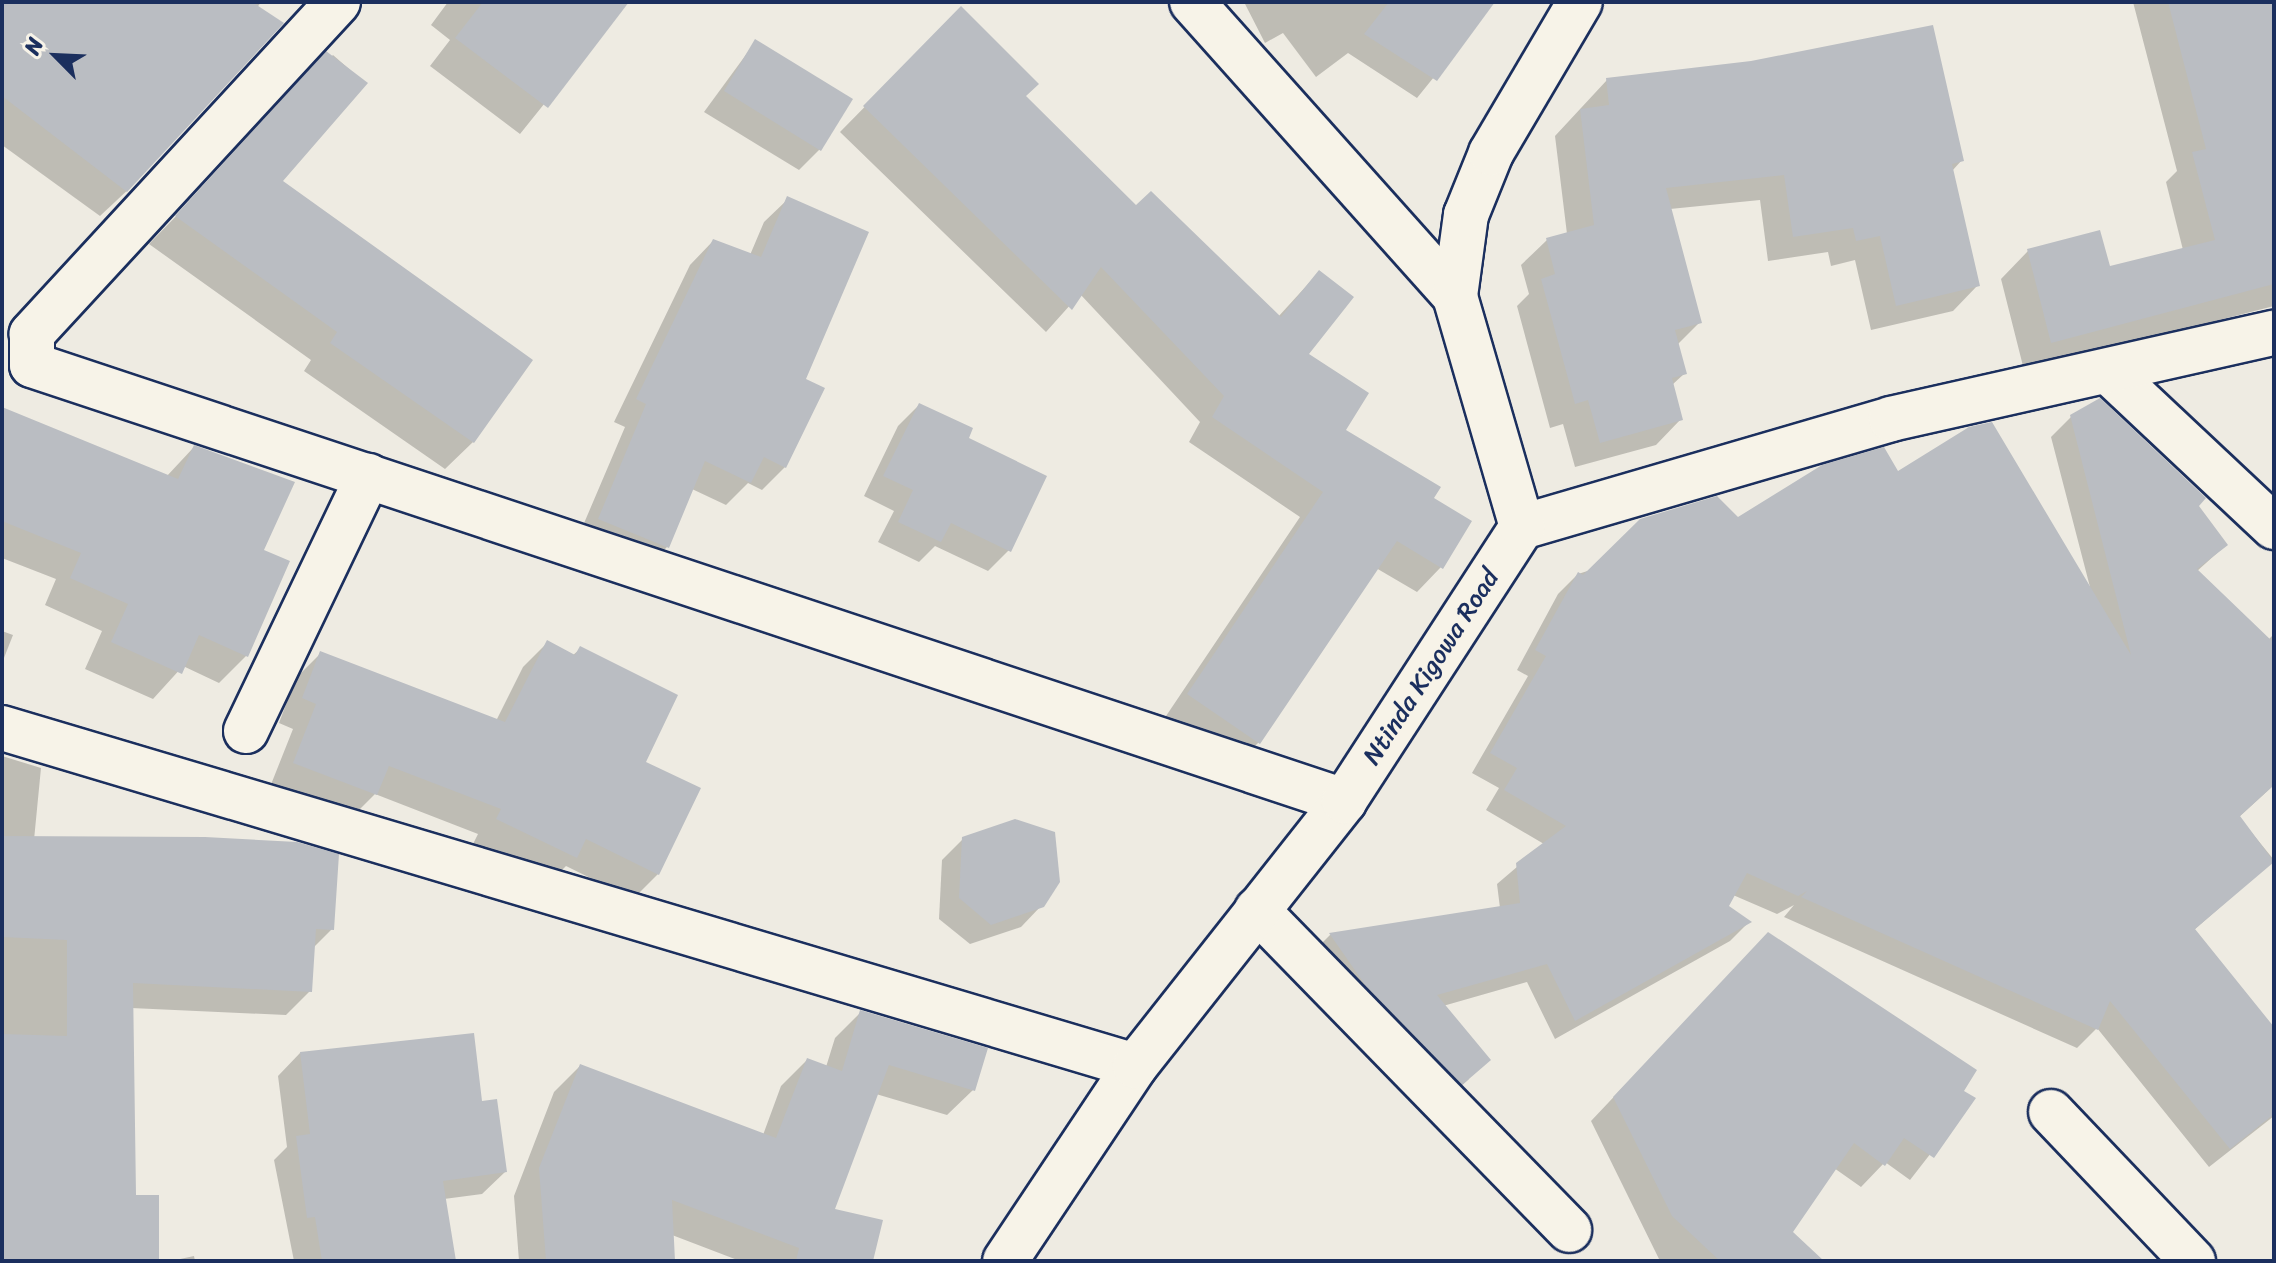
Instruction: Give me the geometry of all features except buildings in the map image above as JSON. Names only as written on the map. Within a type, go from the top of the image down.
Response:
[{"type":"street","points":[[338,2],[28,343],[35,368],[1344,801]]},
{"type":"street","points":[[1192,2],[1455,296]]},
{"type":"street","points":[[1580,2],[1491,153],[1466,215],[1455,296],[1522,527],[1891,419],[2274,333]]},
{"type":"street","points":[[2108,371],[2274,527]]},
{"type":"street","points":[[246,731],[368,476]]},
{"type":"street","name":"Ntinda Kigowa Road","points":[[1005,1261],[1135,1066],[1344,801],[1522,527]]},
{"type":"street","points":[[2,728],[1135,1066]]},
{"type":"street","points":[[1257,910],[1569,1230]]},
{"type":"street","points":[[2051,1112],[2193,1261]]}]
